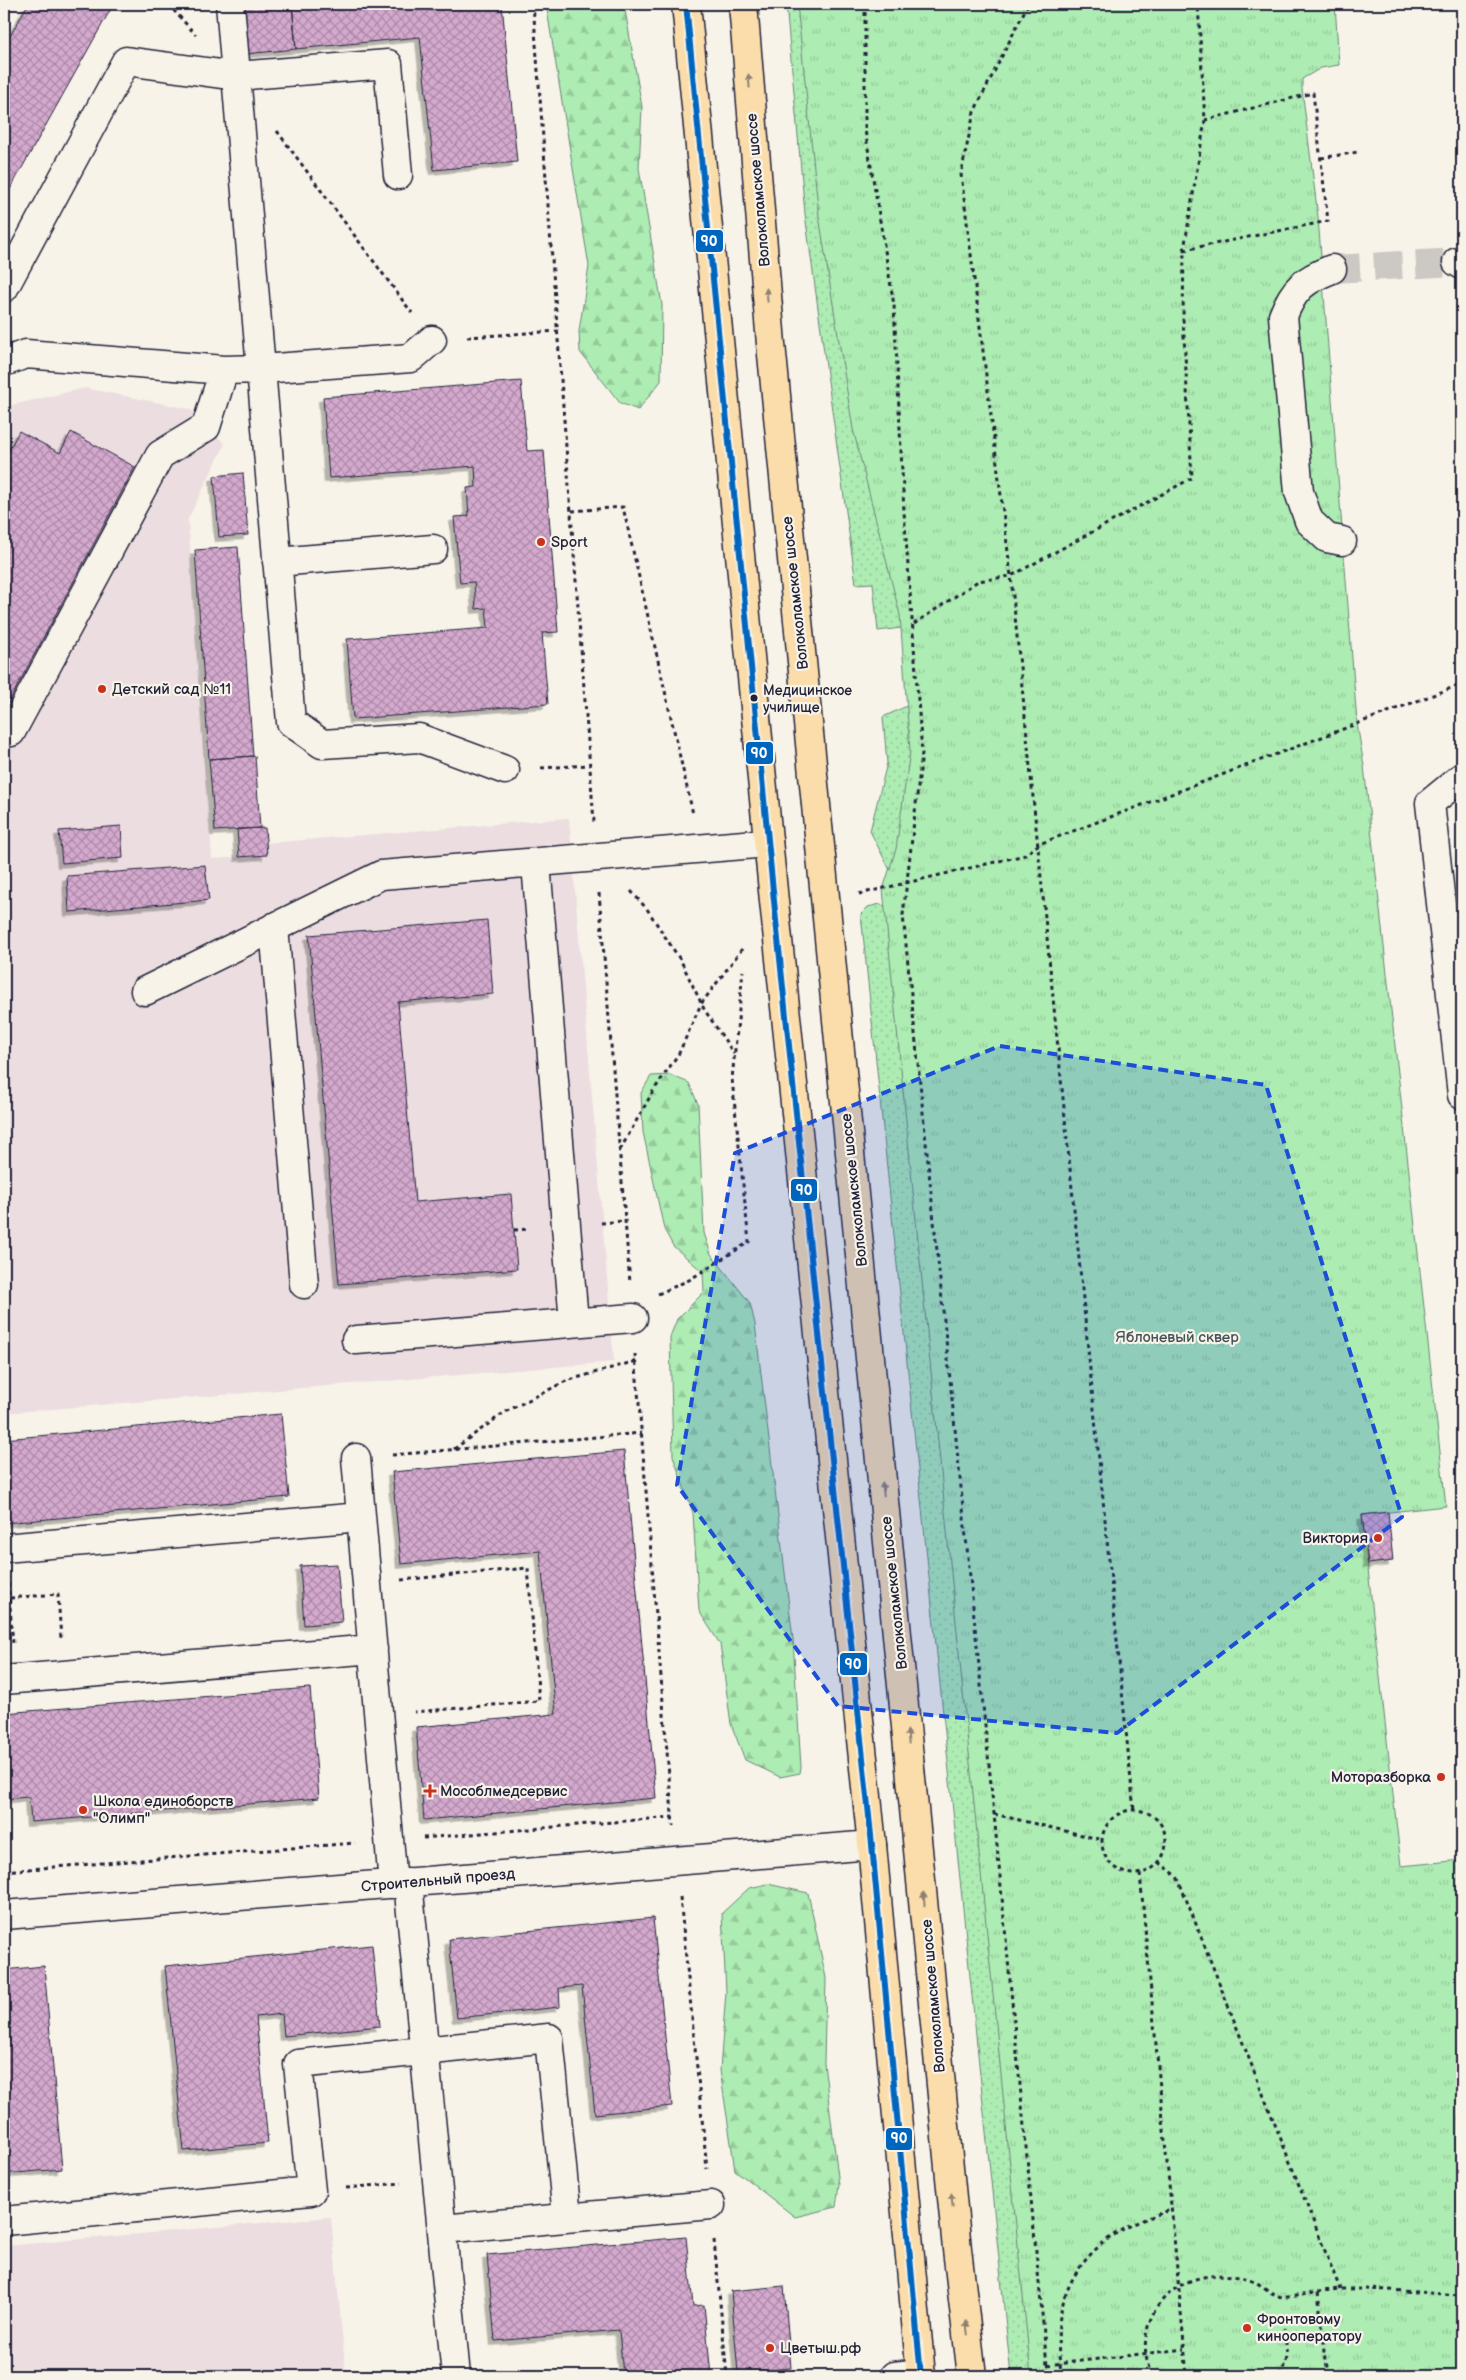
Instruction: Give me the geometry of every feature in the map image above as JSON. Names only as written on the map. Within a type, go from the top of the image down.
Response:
[{"type":"main road","points":[[686,4],[768,843],[872,1845],[921,2375]]},
{"type":"main road","name":"Волоколамское шоссе","points":[[743,4],[787,515],[955,2229],[972,2376]]},
{"type":"street","points":[[230,4],[291,722],[322,744],[419,738],[505,770]]},
{"type":"street","points":[[4,288],[126,61],[236,76],[388,64],[398,175]]},
{"type":"street","points":[[1332,269],[1313,277],[1292,296],[1283,316],[1298,492],[1309,522],[1327,538],[1342,541]]},
{"type":"street","points":[[4,362],[26,354],[224,370],[261,369],[411,358],[432,340]]},
{"type":"street","points":[[4,728],[11,732],[160,455],[206,427],[224,370]]},
{"type":"street","points":[[277,562],[433,549]]},
{"type":"street","points":[[1462,777],[1430,803],[1462,1095]]},
{"type":"street","points":[[145,990],[381,875],[599,859],[768,843]]},
{"type":"street","points":[[536,864],[574,1322]]},
{"type":"street","points":[[274,927],[304,1284]]},
{"type":"street","points":[[356,1340],[633,1318]]},
{"type":"street","points":[[356,1458],[390,1840],[401,1883],[425,2051],[456,2376]]},
{"type":"street","points":[[5,1548],[361,1517]]},
{"type":"street","points":[[10,1680],[373,1649]]},
{"type":"street","name":"Строительный проезд","points":[[4,1915],[872,1845]]},
{"type":"street","points":[[4,2221],[311,2191],[298,2064],[549,2038],[568,2217]]},
{"type":"street","points":[[442,2229],[711,2204]]},
{"type":"street","points":[[894,2376],[921,2375]]},
{"type":"path","points":[[533,4],[559,331],[590,765],[599,859],[619,1151],[674,1830]]},
{"type":"path","points":[[865,4],[864,130],[894,305],[904,512],[914,624],[922,753],[903,915],[994,1814],[1048,2376]]},
{"type":"path","points":[[1028,4],[974,112],[961,174],[1011,576],[1134,1811]]},
{"type":"path","points":[[914,624],[978,582],[1011,576],[1192,478],[1183,319],[1184,250],[1205,120],[1198,4]]},
{"type":"path","points":[[1184,250],[1328,221],[1313,93],[1205,120]]},
{"type":"path","points":[[272,124],[432,340],[559,331]]},
{"type":"path","points":[[1321,158],[1358,152]]},
{"type":"path","points":[[572,511],[623,507],[702,850]]},
{"type":"path","points":[[856,894],[907,884],[1025,855],[1039,844],[1462,684]]},
{"type":"path","points":[[505,770],[590,765]]},
{"type":"path","points":[[599,859],[647,909],[681,961],[701,1004],[734,1054]]},
{"type":"path","points":[[741,940],[743,957]]},
{"type":"path","points":[[619,1151],[679,1053],[701,1004],[742,949]]},
{"type":"path","points":[[689,1280],[749,1242],[732,1079],[744,966]]},
{"type":"path","points":[[453,1450],[505,1412],[566,1381],[636,1361]]},
{"type":"path","points":[[356,1458],[642,1433]]},
{"type":"path","points":[[5,1548],[13,1643],[10,1680]]},
{"type":"path","points":[[367,1583],[528,1568],[539,1701],[378,1715]]},
{"type":"path","points":[[10,1598],[58,1594],[63,1639],[53,1640]]},
{"type":"path","points":[[13,1643],[23,1642]]},
{"type":"path","points":[[1145,1812],[1154,1818],[1164,1830],[1165,1852],[1151,1870],[1140,1874],[1121,1872],[1112,1865],[1106,1856],[1103,1840],[1107,1826],[1114,1818],[1123,1813],[1145,1812]]},
{"type":"path","points":[[994,1814],[1103,1840]]},
{"type":"path","points":[[4,1871],[673,1817]]},
{"type":"path","points":[[1159,1862],[1177,1876],[1340,2289]]},
{"type":"path","points":[[1140,1874],[1187,2376]]},
{"type":"path","points":[[679,1887],[727,2376]]},
{"type":"path","points":[[311,2191],[438,2179]]},
{"type":"path","points":[[1062,2376],[1059,2364],[1060,2312],[1068,2284],[1088,2257],[1121,2230],[1170,2210]]},
{"type":"path","points":[[1152,2376],[1147,2365],[1145,2345],[1148,2324],[1157,2306],[1170,2291],[1188,2281],[1208,2276],[1228,2276],[1254,2282],[1282,2298],[1340,2289],[1462,2296]]},
{"type":"path","points":[[1318,2292],[1328,2376]]},
{"type":"path","points":[[1280,2376],[1284,2368],[1287,2348],[1284,2328]]},
{"type":"path","points":[[1047,2365],[1184,2350]]},
{"type":"highlighted area","points":[[1000,1046],[1266,1085],[1402,1517],[1117,1733],[838,1706],[677,1485],[735,1153]]},
{"type":"shaded area","points":[[85,388],[190,409],[225,444],[188,519],[212,859],[239,857],[237,829],[265,828],[267,843],[569,818],[614,1362],[4,1413],[4,407]]},
{"type":"shaded area","points":[[331,2217],[346,2376],[4,2376],[4,2246]]},
{"type":"green space","points":[[546,4],[621,4],[625,10],[642,107],[639,168],[662,305],[661,381],[638,410],[620,403],[580,352],[579,331],[589,266]]},
{"type":"green space","points":[[786,4],[859,4],[909,627],[878,631],[873,583],[856,584],[805,214]]},
{"type":"green space","name":"Яблоневый сквер","points":[[797,4],[1335,4],[1339,65],[1321,68],[1302,79],[1302,89],[1318,217],[1357,723],[1364,766],[1446,1506],[1362,1515],[1401,1866],[1462,1860],[1462,2376],[1031,2376],[883,889],[896,849],[910,751],[900,615],[853,429],[819,216]]},
{"type":"green space","points":[[909,705],[913,754],[901,863],[892,874],[870,831],[887,763],[883,717]]},
{"type":"green space","points":[[880,904],[893,910],[1032,2376],[1011,2376],[861,914],[868,907]]},
{"type":"green space","points":[[670,1075],[689,1083],[698,1104],[704,1233],[711,1254],[750,1303],[755,1324],[793,1639],[801,1767],[800,1773],[780,1777],[745,1760],[731,1724],[720,1644],[699,1611],[693,1513],[673,1456],[670,1337],[677,1319],[704,1292],[703,1272],[673,1246],[664,1229],[643,1132],[641,1093],[651,1076]]},
{"type":"green space","points":[[768,1884],[808,1893],[826,1978],[824,2063],[839,2185],[836,2207],[795,2217],[735,2170],[720,2070],[726,1992],[722,1913],[749,1888]]},
{"type":"building","points":[[28,4],[113,5],[4,200],[4,47]]},
{"type":"building","points":[[241,4],[292,4],[296,49],[246,54]]},
{"type":"building","points":[[292,4],[502,4],[517,162],[434,170],[420,37],[296,49]]},
{"type":"building","points":[[521,381],[527,451],[544,450],[558,632],[542,633],[548,704],[353,719],[347,639],[488,628],[486,608],[476,609],[474,582],[460,583],[454,517],[469,516],[467,488],[476,487],[475,466],[329,478],[323,397]]},
{"type":"building","points":[[19,431],[60,453],[71,432],[135,467],[5,709],[4,460]]},
{"type":"building","points":[[243,473],[248,535],[219,537],[214,476]]},
{"type":"building","points":[[238,547],[253,756],[209,759],[195,550]]},
{"type":"building","points":[[255,756],[260,828],[215,831],[209,759]]},
{"type":"building","points":[[121,826],[123,858],[62,863],[59,831]]},
{"type":"building","points":[[265,828],[267,855],[239,857],[237,829]]},
{"type":"building","points":[[205,865],[209,900],[69,912],[67,876]]},
{"type":"building","points":[[487,920],[493,994],[398,1002],[415,1202],[511,1194],[517,1269],[339,1284],[309,935]]},
{"type":"building","points":[[281,1414],[289,1497],[4,1523],[4,1439]]},
{"type":"building","points":[[624,1451],[656,1798],[424,1820],[416,1727],[556,1714],[540,1551],[401,1564],[392,1472]]},
{"type":"building","name":"Виктория","points":[[1388,1512],[1393,1561],[1368,1564],[1362,1515]]},
{"type":"building","points":[[337,1564],[342,1622],[304,1625],[300,1566]]},
{"type":"building","points":[[310,1688],[319,1798],[31,1822],[29,1797],[4,1799],[4,1713]]},
{"type":"building","points":[[653,1918],[672,2106],[595,2114],[582,1986],[559,1988],[560,2007],[457,2018],[449,1939]]},
{"type":"building","points":[[372,1945],[380,2026],[284,2036],[282,2014],[256,2017],[268,2143],[184,2151],[165,1966]]},
{"type":"building","points":[[44,1966],[62,2169],[4,2174],[4,1970]]},
{"type":"building","points":[[686,2237],[693,2306],[704,2305],[711,2376],[623,2376],[619,2330],[495,2341],[487,2255]]},
{"type":"building","points":[[784,2286],[791,2368],[738,2373],[731,2291]]},
{"type":"building","points":[[623,2374],[623,2376],[599,2376]]},
{"type":"tunnel","points":[[1332,269],[1457,262]]},
{"type":"transit line","name":"90","points":[[686,4],[774,901],[872,1845],[921,2376]]},
{"type":"place","name":"Sport","points":[[541,542]]},
{"type":"place","name":"Детский сад №11","points":[[102,689]]},
{"type":"place","name":"Медицинское училище","points":[[754,698]]},
{"type":"place","name":"Виктория","points":[[1378,1538]]},
{"type":"place","name":"Моторазборка","points":[[1441,1777]]},
{"type":"place","name":"Мособлмедсервис","points":[[430,1791]]},
{"type":"place","name":"Школа единоборств \"Олимп\"","points":[[83,1810]]},
{"type":"place","name":"Фронтовому кинооператору","points":[[1247,2328]]},
{"type":"place","name":"Цветыш.рф","points":[[770,2348]]}]
